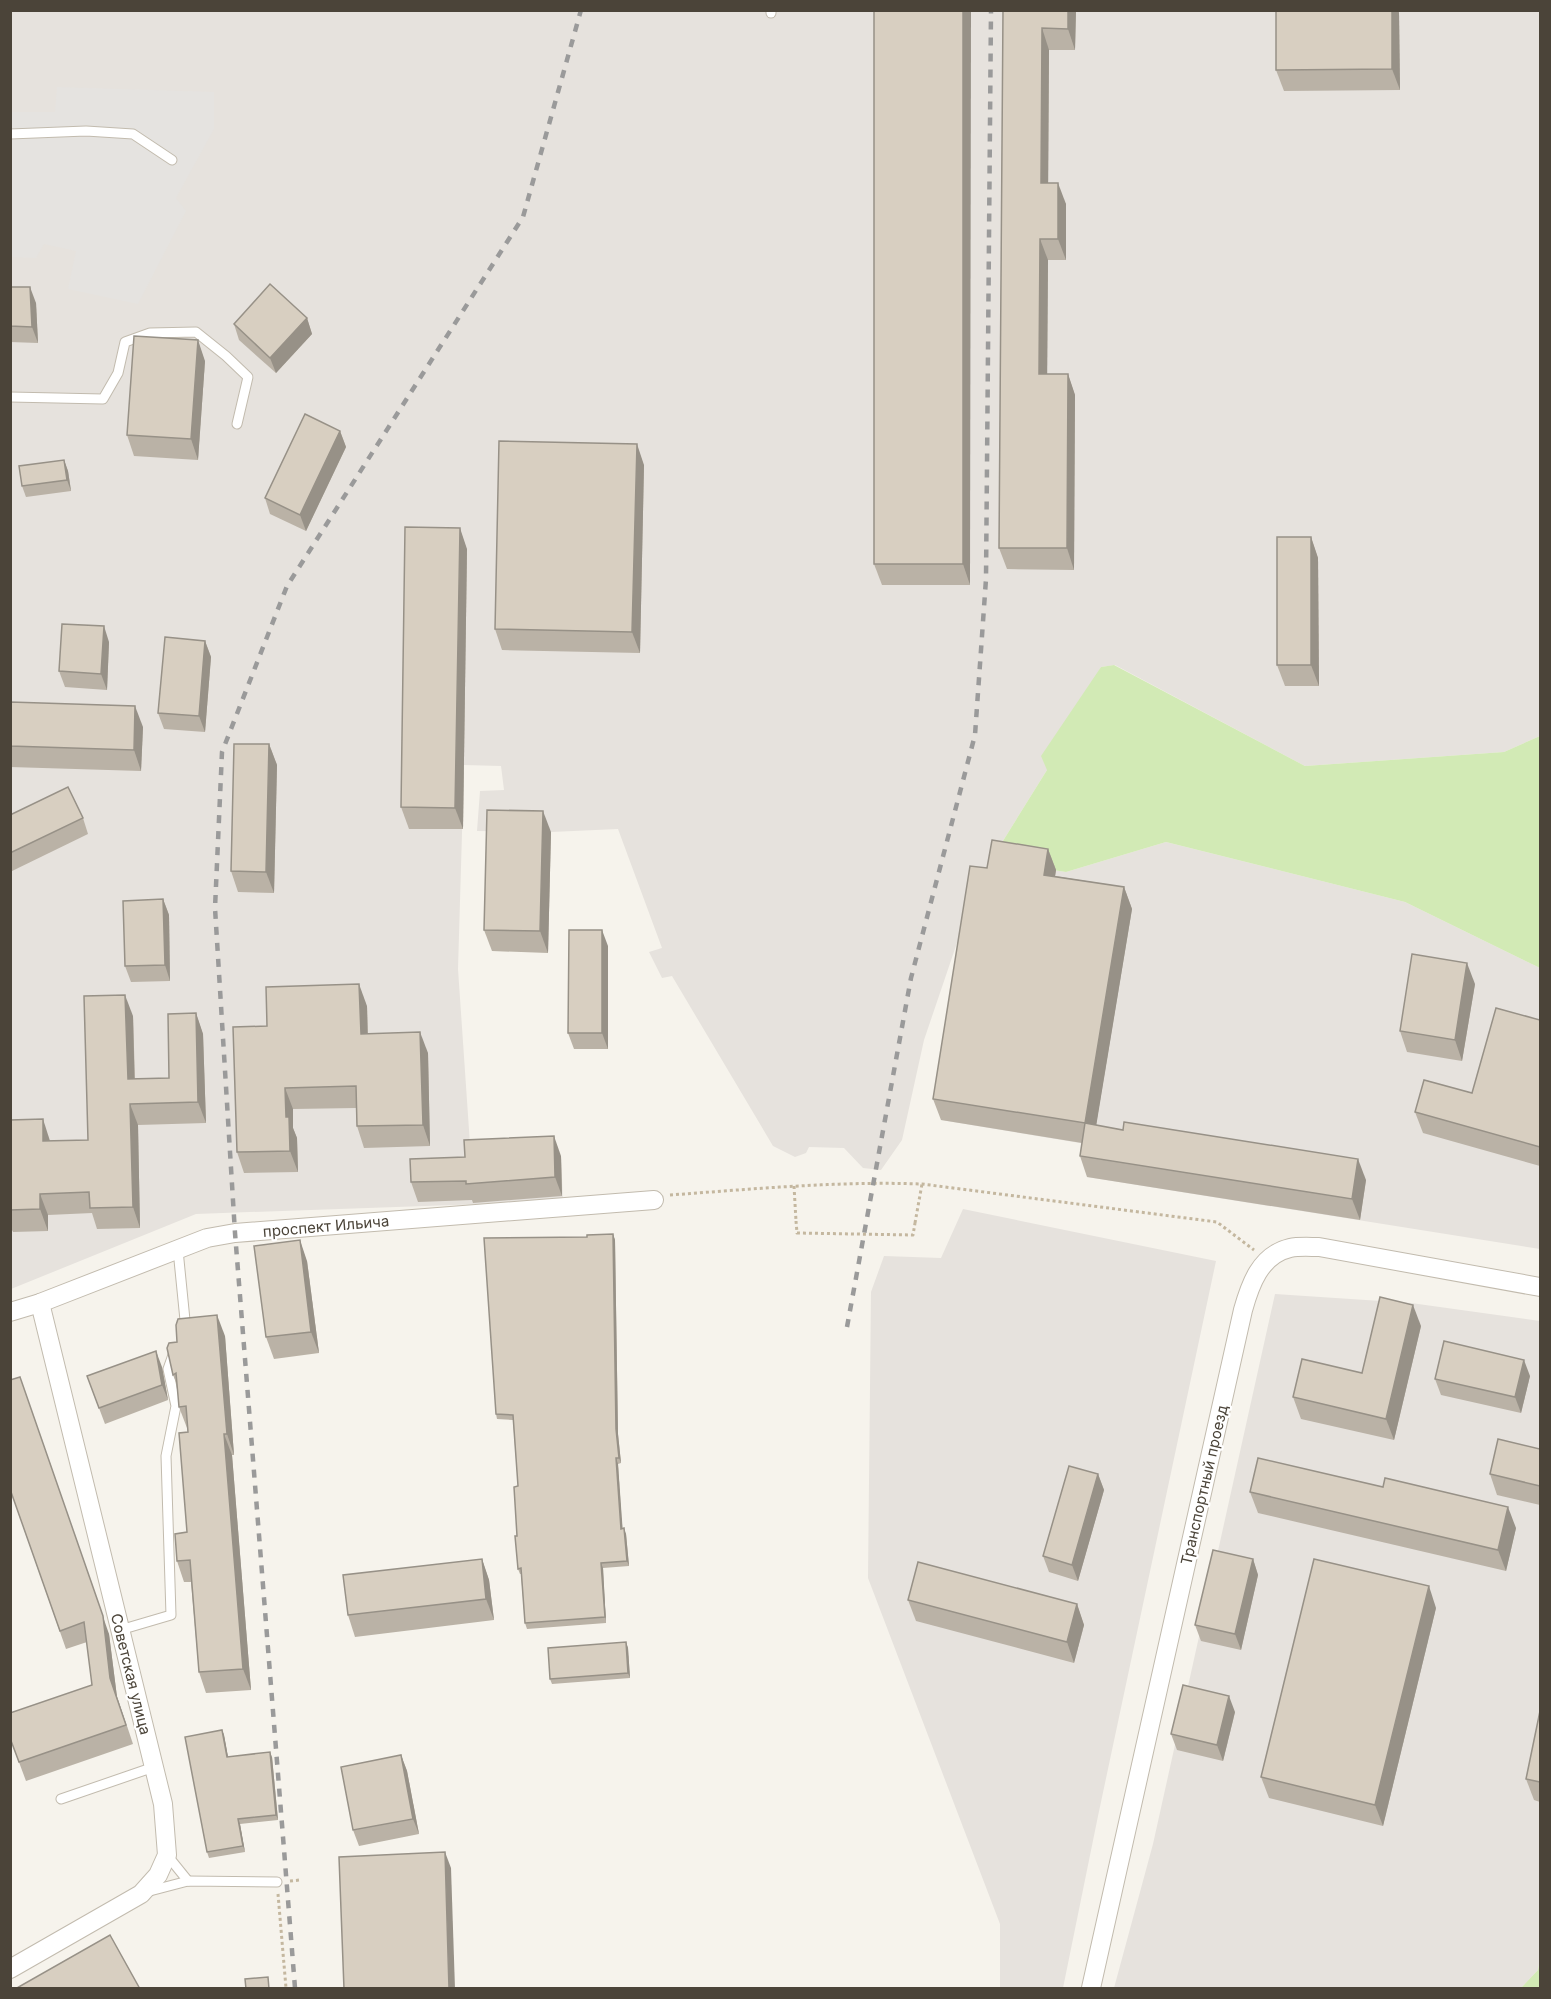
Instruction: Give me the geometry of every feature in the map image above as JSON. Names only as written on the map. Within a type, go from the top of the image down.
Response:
[{"type":"street","name":"проспект Ильича","points":[[10,1312],[40,1303],[207,1238],[235,1233],[654,1200]]},
{"type":"street","points":[[1267,1260],[1289,1248],[1319,1247],[1540,1287]]},
{"type":"street","name":"Транспортный проезд","points":[[1091,1989],[1243,1310],[1251,1281],[1267,1260]]},
{"type":"street","name":"Советская улица","points":[[40,1303],[163,1804],[167,1856]]},
{"type":"street","points":[[10,1969],[141,1894],[158,1875],[167,1856]]},
{"type":"lane","points":[[10,134],[86,131],[134,134],[172,160]]},
{"type":"lane","points":[[10,397],[103,399],[118,374],[125,342],[150,333],[196,332],[249,377],[237,424]]},
{"type":"lane","points":[[120,1630],[171,1616],[166,1456],[176,1406],[168,1369],[185,1320],[178,1250]]},
{"type":"lane","points":[[61,1799],[154,1767]]},
{"type":"lane","points":[[167,1856],[188,1881]]},
{"type":"lane","points":[[141,1894],[188,1881],[277,1881]]},
{"type":"path","points":[[654,1200],[669,1195],[794,1186],[873,1182],[922,1184],[1217,1222],[1267,1260]]},
{"type":"path","points":[[794,1186],[796,1233],[913,1235],[922,1184]]},
{"type":"path","points":[[277,1881],[286,1989]]},
{"type":"shaded area","points":[[11,11],[1540,11],[1540,736],[1504,752],[1305,766],[1115,665],[1101,667],[1047,770],[978,881],[924,1040],[902,1140],[881,1170],[863,1168],[844,1148],[809,1147],[806,1153],[795,1157],[773,1146],[672,976],[662,978],[649,952],[662,948],[618,829],[551,832],[477,831],[480,791],[504,790],[501,766],[464,765],[458,969],[471,1159],[561,1156],[563,1201],[196,1214],[11,1289]]},
{"type":"shaded area","points":[[57,87],[214,92],[214,129],[176,198],[186,211],[138,304],[68,289],[76,251],[44,244],[36,258],[11,257],[11,112],[55,112]]},
{"type":"shaded area","points":[[1166,842],[1405,902],[1540,968],[1540,1249],[1087,1177],[1092,1145],[941,1120],[1000,862],[1066,872]]},
{"type":"shaded area","points":[[963,1209],[1216,1261],[1063,1988],[1000,1988],[1000,1924],[868,1578],[871,1292],[884,1256],[941,1258]]},
{"type":"shaded area","points":[[1275,1294],[1411,1303],[1540,1321],[1540,1960],[1538,1970],[1521,1988],[1114,1988],[1153,1844]]},
{"type":"green space","points":[[1114,665],[1305,766],[1504,752],[1540,736],[1540,968],[1405,902],[1166,842],[1066,872],[1000,862],[978,881],[1047,770],[1041,756],[1101,667]]},
{"type":"green space","points":[[1540,1960],[1540,1988],[1521,1988],[1538,1970]]},
{"type":"building","points":[[874,10],[963,10],[963,564],[874,564]]},
{"type":"building","points":[[1003,10],[1068,10],[1068,29],[1042,28],[1041,183],[1058,183],[1058,239],[1040,239],[1039,374],[1068,374],[1067,548],[999,548]]},
{"type":"building","points":[[1276,10],[1392,10],[1392,69],[1276,70]]},
{"type":"building","points":[[270,284],[307,318],[270,358],[234,324]]},
{"type":"building","points":[[10,287],[30,287],[32,327],[10,326]]},
{"type":"building","points":[[134,336],[198,340],[191,439],[127,435]]},
{"type":"building","points":[[305,414],[340,431],[300,515],[265,498]]},
{"type":"building","points":[[499,441],[637,444],[632,632],[495,629]]},
{"type":"building","points":[[64,460],[67,480],[22,486],[19,466]]},
{"type":"building","points":[[405,527],[460,528],[455,808],[401,807]]},
{"type":"building","points":[[1277,537],[1311,537],[1311,665],[1277,665]]},
{"type":"building","points":[[62,624],[104,626],[101,674],[59,671]]},
{"type":"building","points":[[165,637],[205,641],[199,716],[158,713]]},
{"type":"building","points":[[10,702],[135,706],[134,750],[10,746]]},
{"type":"building","points":[[234,744],[269,744],[266,872],[231,871]]},
{"type":"building","points":[[68,787],[83,818],[10,853],[10,815]]},
{"type":"building","points":[[487,810],[543,811],[540,931],[484,930]]},
{"type":"building","points":[[992,840],[1048,849],[1044,875],[1124,887],[1085,1123],[933,1099],[970,866],[987,868]]},
{"type":"building","points":[[163,899],[165,965],[125,966],[123,901]]},
{"type":"building","points":[[569,930],[602,930],[602,1033],[568,1033]]},
{"type":"building","points":[[1412,954],[1467,963],[1455,1040],[1400,1031]]},
{"type":"building","points":[[359,984],[361,1034],[420,1032],[423,1125],[357,1126],[356,1086],[285,1088],[290,1151],[237,1152],[233,1027],[267,1026],[266,987]]},
{"type":"building","points":[[125,995],[128,1079],[169,1078],[168,1014],[196,1013],[198,1102],[130,1104],[133,1207],[90,1208],[89,1192],[40,1194],[40,1209],[10,1210],[10,1120],[43,1119],[43,1141],[88,1140],[84,996]]},
{"type":"building","points":[[1496,1008],[1540,1020],[1540,1147],[1415,1112],[1424,1080],[1472,1093]]},
{"type":"building","points":[[1124,1122],[1358,1159],[1352,1199],[1080,1156],[1085,1123],[1123,1130]]},
{"type":"building","points":[[554,1136],[555,1177],[466,1184],[466,1181],[411,1182],[410,1159],[465,1157],[464,1140]]},
{"type":"building","points":[[613,1234],[616,1429],[619,1458],[616,1458],[621,1529],[624,1528],[627,1561],[601,1563],[605,1617],[525,1623],[521,1568],[518,1569],[515,1536],[517,1536],[514,1487],[518,1486],[513,1415],[496,1414],[484,1238],[587,1237],[587,1235]]},
{"type":"building","points":[[300,1240],[311,1332],[266,1337],[254,1246]]},
{"type":"building","points":[[1380,1297],[1413,1305],[1386,1419],[1293,1397],[1302,1359],[1362,1373]]},
{"type":"building","points":[[217,1315],[243,1669],[199,1672],[190,1560],[177,1561],[175,1534],[187,1532],[179,1433],[188,1432],[186,1406],[179,1407],[176,1373],[173,1375],[167,1348],[169,1343],[177,1342],[178,1319]]},
{"type":"building","points":[[1444,1341],[1524,1360],[1515,1397],[1435,1379]]},
{"type":"building","points":[[156,1351],[162,1385],[99,1408],[87,1376]]},
{"type":"building","points":[[20,1377],[103,1616],[110,1678],[126,1725],[19,1762],[10,1738],[10,1713],[92,1685],[84,1622],[60,1631],[10,1489],[10,1380]]},
{"type":"building","points":[[1498,1439],[1540,1449],[1540,1486],[1490,1474]]},
{"type":"building","points":[[1258,1458],[1383,1487],[1385,1478],[1508,1507],[1498,1550],[1250,1492]]},
{"type":"building","points":[[1069,1466],[1098,1474],[1072,1565],[1043,1556]]},
{"type":"building","points":[[1213,1550],[1253,1559],[1235,1634],[1195,1625]]},
{"type":"building","points":[[482,1559],[486,1599],[348,1615],[343,1575]]},
{"type":"building","points":[[1314,1559],[1429,1586],[1375,1805],[1261,1777]]},
{"type":"building","points":[[918,1562],[1077,1604],[1067,1642],[908,1600]]},
{"type":"building","points":[[626,1642],[628,1673],[550,1679],[548,1648]]},
{"type":"building","points":[[1183,1685],[1229,1696],[1217,1745],[1171,1734]]},
{"type":"building","points":[[1540,1711],[1540,1782],[1526,1779]]},
{"type":"building","points":[[222,1730],[227,1757],[270,1752],[276,1815],[238,1819],[243,1846],[207,1852],[185,1737]]},
{"type":"building","points":[[401,1755],[413,1819],[353,1830],[341,1767]]},
{"type":"building","points":[[445,1852],[449,1989],[344,1989],[339,1857]]},
{"type":"building","points":[[110,1935],[140,1989],[15,1989]]},
{"type":"building","points":[[268,1977],[269,1989],[246,1989],[245,1979]]},
{"type":"railway","points":[[295,1988],[235,1233],[215,908],[222,752],[287,586],[523,217],[581,10]]},
{"type":"railway","points":[[847,1327],[911,978],[975,735],[986,579],[991,10]]}]
